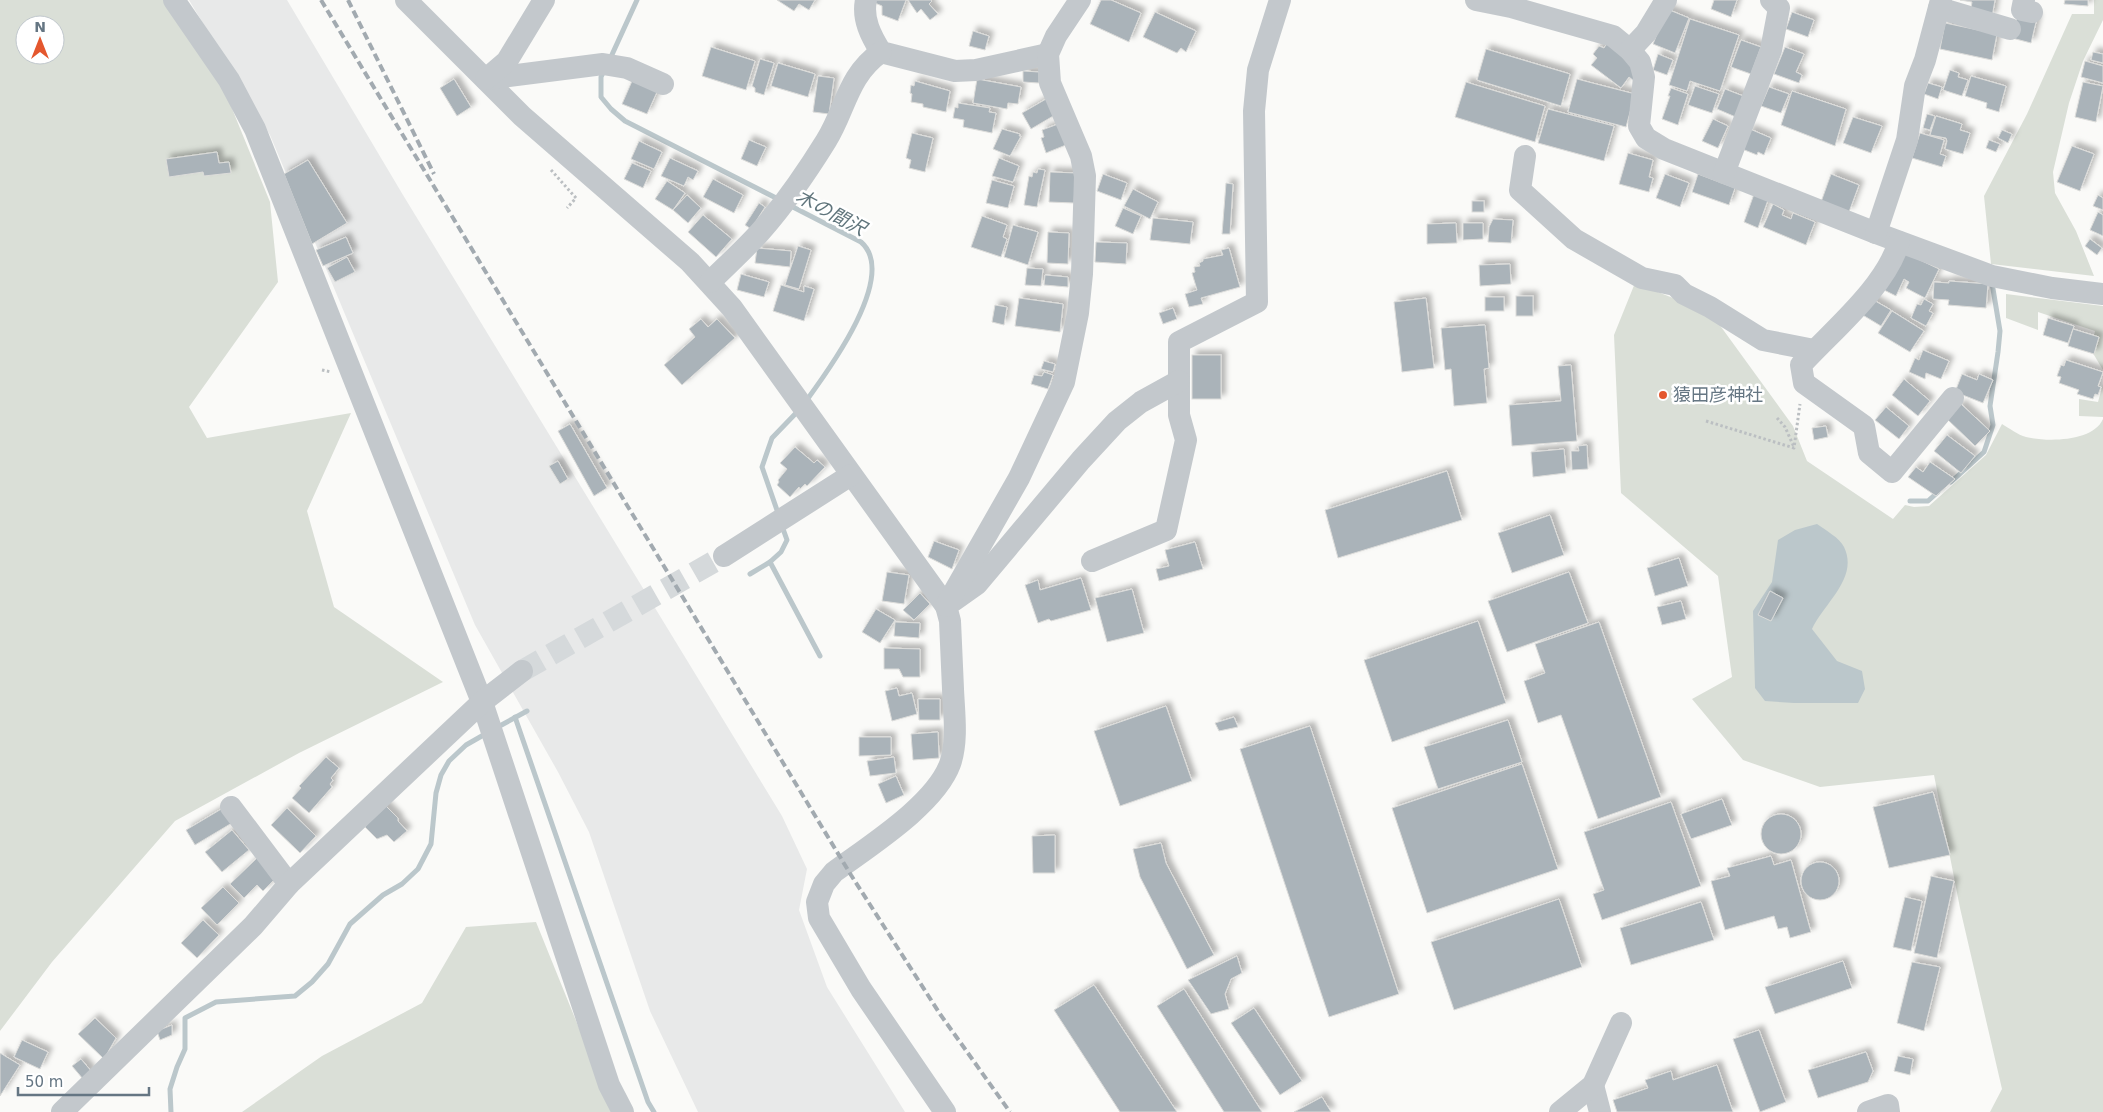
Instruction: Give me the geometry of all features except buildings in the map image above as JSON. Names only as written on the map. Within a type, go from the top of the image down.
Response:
[{"type":"street","points":[[174,0],[228,80],[254,129],[485,711],[609,1085],[623,1112]]},
{"type":"street","points":[[406,0],[522,116],[690,262],[710,282],[732,308],[946,606],[950,621],[955,723],[954,749],[950,764],[938,785],[913,812],[834,872],[824,884],[817,902],[819,918],[840,958],[945,1112]]},
{"type":"street","points":[[486,79],[507,61],[544,0]]},
{"type":"street","points":[[866,0],[864,10],[870,33],[881,52],[955,71],[976,70],[1048,54]]},
{"type":"street","points":[[946,606],[1019,478],[1064,382],[1078,313],[1082,274],[1085,176],[1080,156],[1050,83],[1048,54],[1056,36],[1080,0]]},
{"type":"street","points":[[1092,561],[1166,530],[1186,440],[1179,415],[1179,342],[1257,302],[1254,110],[1258,70],[1280,0]]},
{"type":"street","points":[[1476,0],[1511,7],[1613,36],[1630,50],[1640,62],[1644,77],[1639,126],[1646,138],[1664,149],[1899,242],[2007,280],[2103,294]]},
{"type":"street","points":[[1630,50],[1646,33],[1666,0]]},
{"type":"street","points":[[1724,173],[1771,50],[1779,8],[1771,0]]},
{"type":"street","points":[[1876,233],[1906,140],[1915,86],[1925,60],[1940,4],[2010,29]]},
{"type":"street","points":[[710,282],[762,230],[827,140],[856,76],[868,61],[881,52]]},
{"type":"street","points":[[486,79],[603,64],[627,68],[663,84]]},
{"type":"street","points":[[1525,156],[1520,190],[1574,239],[1642,278],[1675,285],[1684,294],[1710,307],[1763,340],[1814,350]]},
{"type":"street","points":[[1899,242],[1894,259],[1870,293],[1801,365],[1804,384],[1864,426],[1869,453],[1892,472],[1953,398]]},
{"type":"street","points":[[946,606],[977,584],[1081,460],[1117,421],[1141,402],[1179,380]]},
{"type":"street","points":[[724,556],[851,475]]},
{"type":"street","points":[[62,1112],[253,926],[289,884],[485,711],[522,671]]},
{"type":"street","points":[[231,807],[289,884]]},
{"type":"street","points":[[1560,1112],[1593,1085],[1622,1023]]},
{"type":"street","points":[[1593,1085],[1600,1112]]},
{"type":"street","points":[[1868,1112],[1888,1105],[1889,1112]]},
{"type":"path","points":[[1794,448],[1799,409],[1807,385]]},
{"type":"path","points":[[1777,418],[1784,427],[1794,448]]},
{"type":"path","points":[[1706,421],[1794,448]]},
{"type":"shaded area","points":[[0,0],[164,0],[224,89],[270,202],[278,282],[189,407],[207,438],[351,413],[307,511],[334,607],[443,682],[299,753],[175,821],[52,962],[0,1031]]},
{"type":"shaded area","points":[[189,0],[287,0],[403,195],[782,816],[807,869],[799,910],[827,987],[905,1112],[698,1112],[650,1011],[589,832],[558,772],[475,625],[270,135]]},
{"type":"shaded area","points":[[2094,0],[2103,0],[2103,20],[2083,61],[2069,103],[2053,172],[2055,193],[2076,231],[2094,276],[1991,264],[1984,196],[2027,114],[2072,14],[2094,14]]},
{"type":"shaded area","points":[[1635,283],[1711,313],[1793,426],[1807,461],[1893,519],[1905,505],[1914,507],[1929,506],[1986,455],[2002,424],[2026,437],[2057,440],[2080,436],[2090,432],[2098,427],[2103,419],[2103,1112],[1990,1112],[2002,1089],[1960,908],[1934,775],[1820,787],[1743,760],[1692,699],[1732,677],[1718,576],[1621,493],[1614,335]]},
{"type":"shaded area","points":[[2006,294],[2103,306],[2103,370],[2091,350],[2095,331],[2038,312],[2038,330],[2006,318]]},
{"type":"shaded area","points":[[2103,384],[2103,417],[2079,416],[2079,399],[2098,402]]},
{"type":"shaded area","points":[[1817,524],[1836,537],[1844,547],[1847,569],[1844,580],[1812,629],[1837,661],[1862,671],[1865,689],[1858,703],[1765,701],[1755,688],[1753,611],[1772,582],[1778,540],[1795,530]]},
{"type":"shaded area","points":[[536,922],[613,1112],[242,1112],[322,1056],[422,1003],[466,927]]},
{"type":"waterway","name":"木の間沢","points":[[610,59],[637,0]]},
{"type":"waterway","name":"木の間沢","points":[[604,71],[601,77],[601,97],[625,121],[780,200]]},
{"type":"waterway","name":"木の間沢","points":[[789,205],[861,242],[870,257],[872,277],[866,299],[856,323],[829,368],[806,401]]},
{"type":"waterway","points":[[1951,482],[1984,452],[1993,425],[1990,406],[2000,331],[1992,283],[1994,283]]},
{"type":"waterway","name":"木の間沢","points":[[778,513],[762,467],[772,438],[799,410]]},
{"type":"waterway","points":[[1910,501],[1928,501],[1938,492]]},
{"type":"waterway","name":"木の間沢","points":[[782,526],[787,540],[781,552],[770,562],[820,656]]},
{"type":"waterway","points":[[750,574],[770,562]]},
{"type":"waterway","points":[[496,728],[527,711]]},
{"type":"waterway","points":[[515,717],[648,1102],[654,1112]]},
{"type":"waterway","points":[[171,1112],[170,1089],[185,1049],[185,1018],[216,1002],[295,996],[312,982],[328,964],[350,924],[383,895],[402,884],[418,869],[431,844],[436,793],[441,775],[449,761],[466,745],[487,733]]},
{"type":"tunnel","points":[[522,671],[724,556]]},
{"type":"railway","points":[[321,0],[851,875],[940,1014],[1010,1112]]},
{"type":"railway","points":[[348,0],[434,174]]},
{"type":"place","name":"猿田彦神社","points":[[1663,395]]}]
